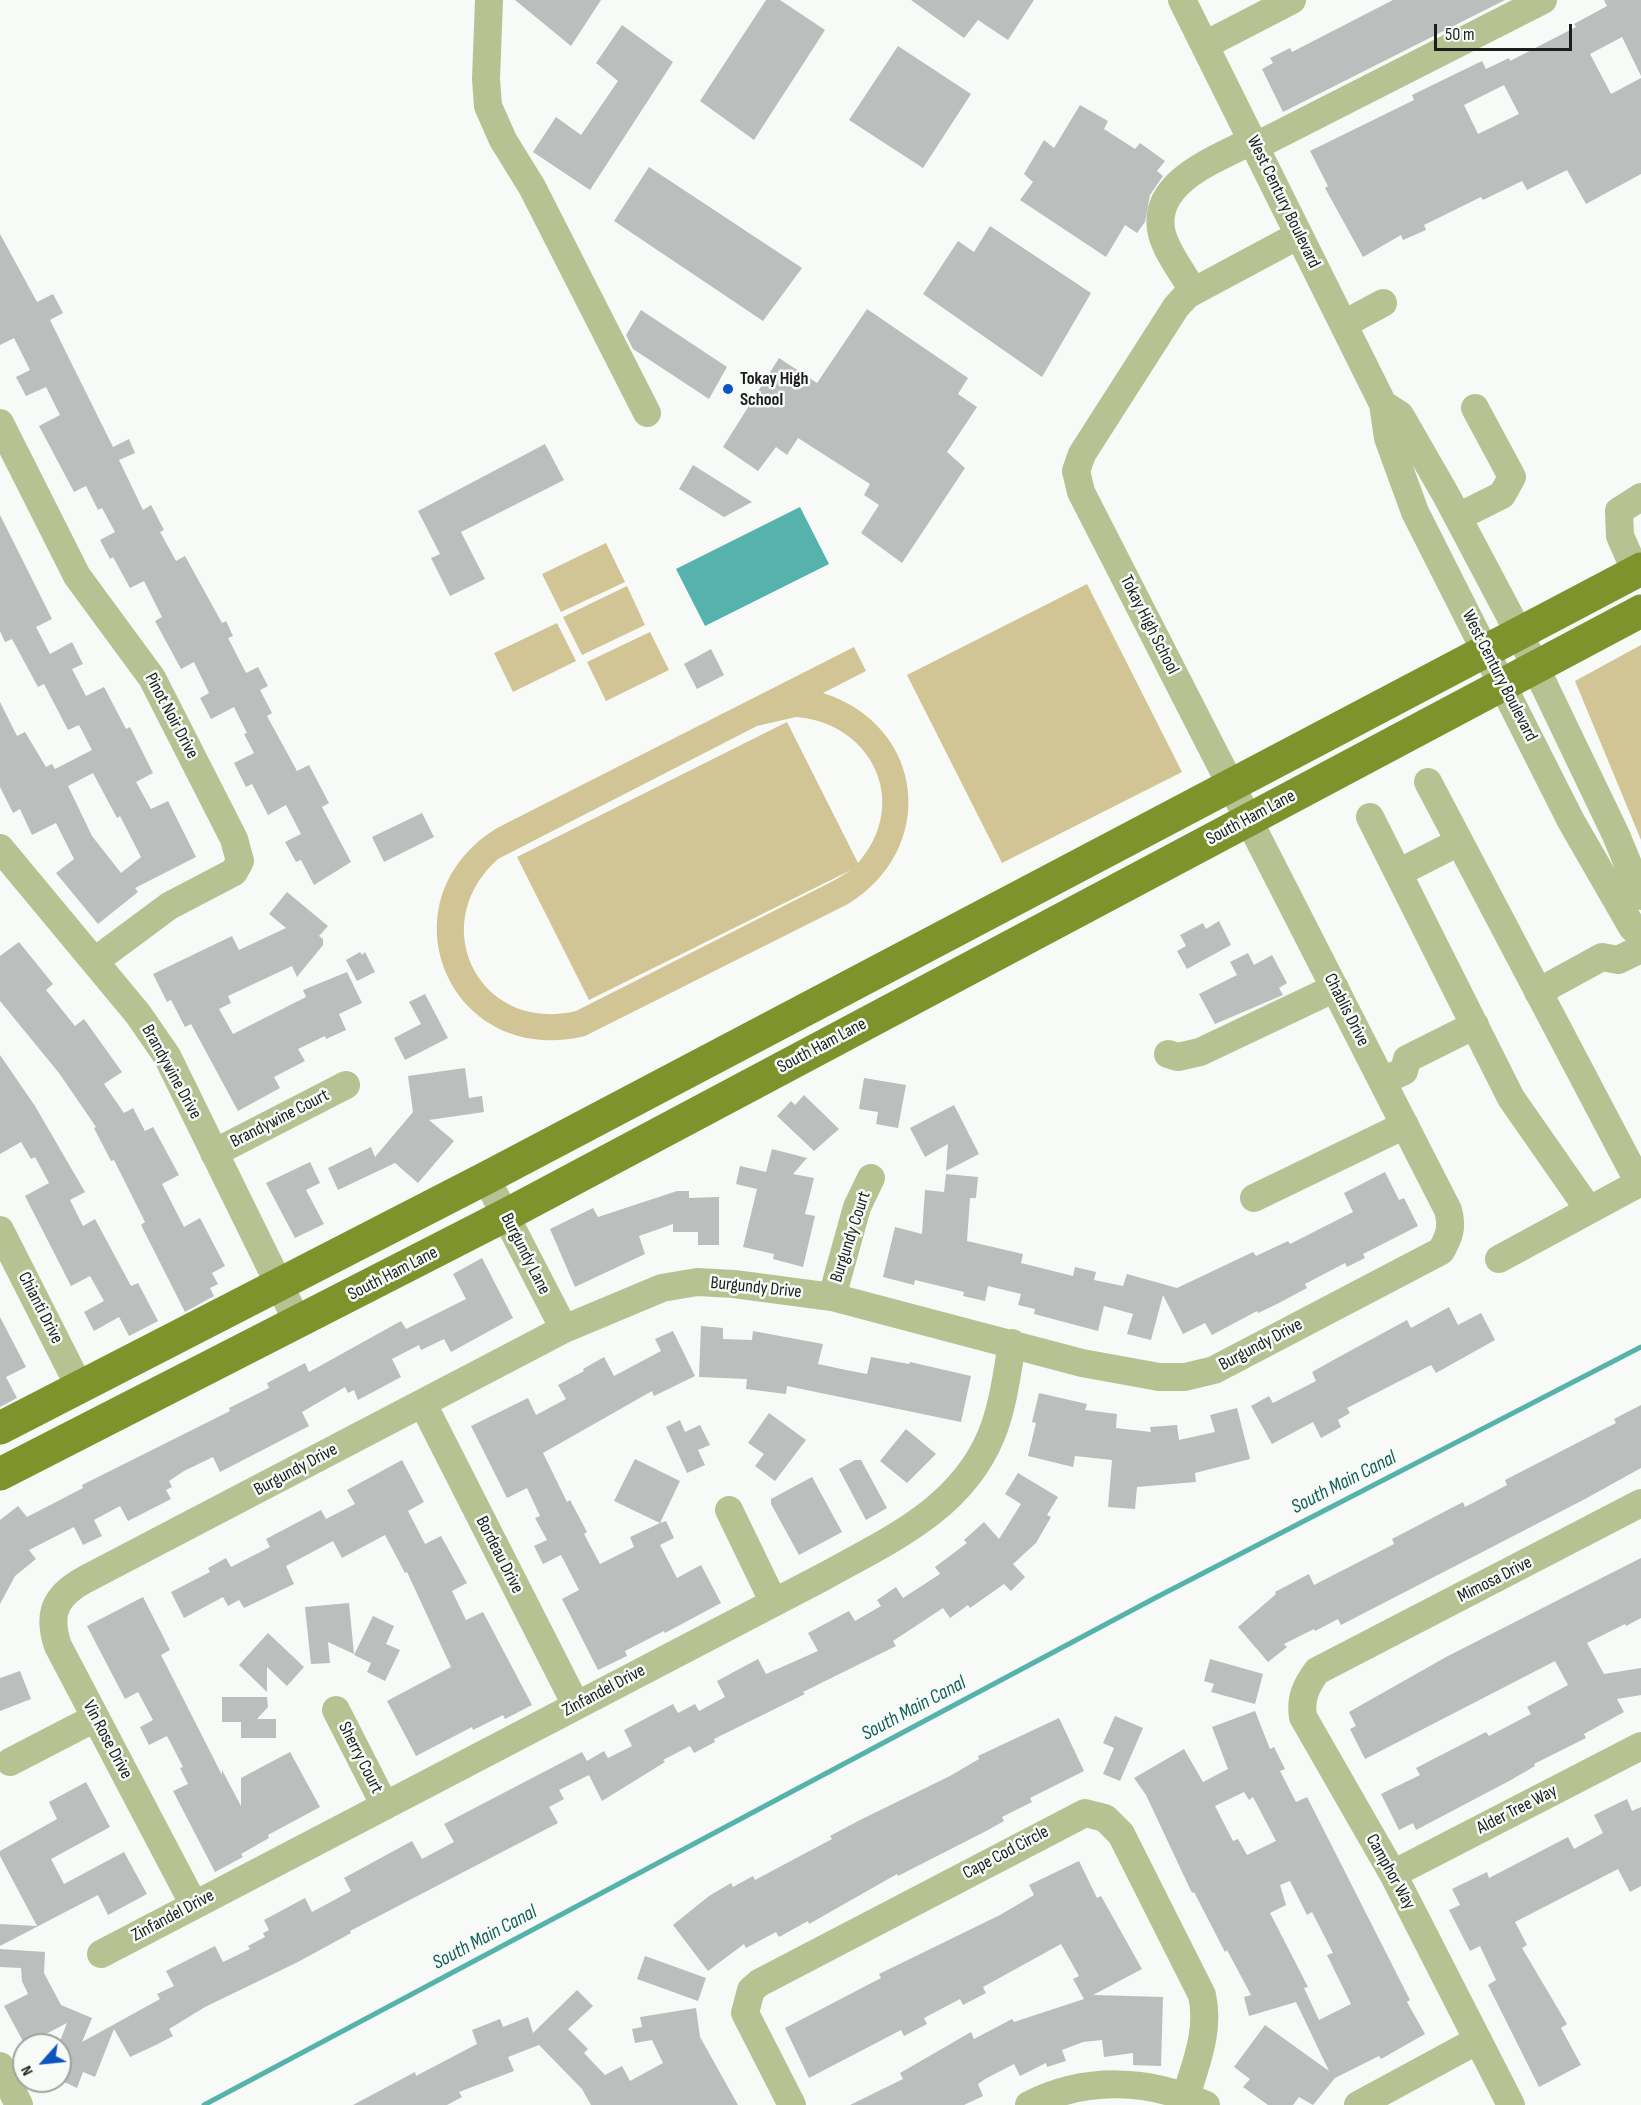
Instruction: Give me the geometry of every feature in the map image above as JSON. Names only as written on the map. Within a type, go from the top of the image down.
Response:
[{"type":"main road","name":"South Ham Lane","points":[[0,1428],[486,1178],[1639,570]]},
{"type":"main road","name":"South Ham Lane","points":[[0,1474],[506,1215],[1641,611]]},
{"type":"street","points":[[489,0],[486,79],[488,106],[503,140],[532,187],[647,413]]},
{"type":"street","name":"West Century Boulevard","points":[[1182,0],[1207,44],[1383,404],[1388,438],[1415,512],[1571,821],[1632,927],[1641,936]]},
{"type":"street","points":[[1207,44],[1292,0]]},
{"type":"street","points":[[1192,291],[1162,235],[1160,213],[1176,184],[1196,170],[1543,0]]},
{"type":"street","name":"Tokay High School","points":[[1232,786],[1081,492],[1076,471],[1082,453],[1170,316],[1192,291],[1299,235]]},
{"type":"street","points":[[1344,324],[1383,303]]},
{"type":"street","name":"West Century Boulevard","points":[[1383,404],[1400,415],[1458,516],[1519,633],[1616,835],[1641,896]]},
{"type":"street","points":[[1458,516],[1502,495],[1512,477],[1475,408]]},
{"type":"street","name":"Pinot Noir Drive","points":[[0,423],[77,576],[152,678],[234,839],[240,861],[234,873],[169,906],[95,962]]},
{"type":"street","points":[[1639,570],[1620,536],[1619,511],[1641,498]]},
{"type":"street","points":[[1428,782],[1640,1183],[1499,1258]]},
{"type":"street","name":"Chablis Drive","points":[[1232,786],[1335,988],[1393,1076],[1405,1125],[1448,1210],[1451,1219],[1450,1236]]},
{"type":"street","points":[[1370,817],[1511,1098],[1589,1210]]},
{"type":"street","points":[[1398,873],[1459,842]]},
{"type":"street","name":"Brandywine Drive","points":[[0,848],[138,1014],[166,1056],[298,1323]]},
{"type":"street","points":[[1542,1000],[1602,957],[1630,954]]},
{"type":"street","points":[[1168,1054],[1178,1057],[1200,1052],[1335,988]]},
{"type":"street","points":[[1393,1076],[1415,1076],[1479,1034]]},
{"type":"street","name":"Brandywine Court","points":[[214,1153],[346,1085]]},
{"type":"street","points":[[1254,1198],[1405,1125]]},
{"type":"street","name":"Burgundy Lane","points":[[486,1178],[564,1329]]},
{"type":"street","name":"Burgundy Court","points":[[832,1297],[857,1207],[871,1178]]},
{"type":"street","name":"Chianti Drive","points":[[0,1230],[79,1386]]},
{"type":"street","name":"Burgundy Drive","points":[[84,1580],[564,1329],[662,1288],[697,1282],[734,1284],[832,1297],[1082,1363],[1159,1377],[1185,1377],[1214,1370],[1440,1251],[1450,1236]]},
{"type":"street","name":"Zinfandel Drive","points":[[101,1954],[773,1601],[823,1577],[926,1519],[954,1495],[974,1469],[991,1436],[1004,1394],[1012,1343]]},
{"type":"street","name":"Bordeau Drive","points":[[423,1404],[576,1705]]},
{"type":"street","name":"Mimosa Drive","points":[[1348,1656],[1641,1503]]},
{"type":"street","points":[[729,1510],[773,1601]]},
{"type":"street","name":"Vin Rose Drive","points":[[84,1580],[60,1597],[53,1616],[54,1634],[95,1718],[194,1905]]},
{"type":"street","name":"Camphor Way","points":[[1348,1656],[1317,1671],[1305,1687],[1301,1706],[1303,1717],[1393,1874],[1511,2105]]},
{"type":"street","name":"Sherry Court","points":[[336,1710],[385,1806]]},
{"type":"street","points":[[10,1762],[95,1718]]},
{"type":"street","name":"Alder Tree Way","points":[[1393,1874],[1641,1746]]},
{"type":"street","name":"Cape Cod Circle","points":[[792,2105],[745,2013],[751,1990],[759,1983],[1085,1813],[1105,1818],[1121,1834],[1202,1995],[1205,2007],[1196,2100]]},
{"type":"street","points":[[1358,2105],[1478,2040]]},
{"type":"street","points":[[0,2066],[19,2105]]},
{"type":"street","points":[[1029,2105],[1073,2087],[1120,2084],[1160,2088],[1196,2100]]},
{"type":"shaded area","points":[[606,543],[625,582],[561,612],[542,574]]},
{"type":"shaded area","points":[[1087,584],[1182,772],[1002,863],[907,675]]},
{"type":"shaded area","points":[[627,586],[645,625],[582,655],[563,617]]},
{"type":"shaded area","points":[[557,623],[576,661],[513,692],[494,653]]},
{"type":"shaded area","points":[[650,632],[669,670],[606,701],[587,662]]},
{"type":"shaded area","points":[[1641,645],[1641,840],[1575,681]]},
{"type":"shaded area","points":[[854,647],[866,671],[823,693],[857,709],[883,732],[900,760],[908,790],[907,822],[897,852],[877,880],[848,904],[585,1036],[537,1040],[497,1028],[466,1004],[446,972],[437,935],[442,896],[461,859],[497,828]],"holes":[[[796,717],[823,723],[845,734],[863,750],[875,770],[882,792],[881,816],[874,840],[858,863],[787,722],[517,857],[589,1000],[851,870],[576,1011],[542,1014],[513,1006],[490,990],[473,968],[465,942],[465,914],[476,885],[498,859],[757,726]]]},
{"type":"water","points":[[800,507],[829,564],[705,626],[676,569]]},
{"type":"building","points":[[515,0],[601,0],[571,46]]},
{"type":"building","points":[[766,0],[780,0],[825,30],[754,140],[700,101]]},
{"type":"building","points":[[911,0],[1034,0],[1008,40],[978,20],[964,38]]},
{"type":"building","points":[[1393,0],[1505,0],[1283,112],[1262,69],[1273,63],[1270,58],[1290,48],[1292,52]]},
{"type":"building","points":[[1604,0],[1641,0],[1641,76],[1622,37],[1590,54],[1611,94],[1641,78],[1641,174],[1586,204],[1567,170],[1527,190],[1522,181],[1483,200],[1481,197],[1424,225],[1426,230],[1403,240],[1401,235],[1363,257],[1325,188],[1328,186],[1310,151],[1414,100],[1412,95],[1482,61],[1486,69],[1509,58],[1510,61],[1576,27],[1574,24],[1607,6]],"holes":[[[1504,85],[1519,114],[1478,134],[1464,105]]]},
{"type":"building","points":[[622,25],[673,62],[590,190],[533,152],[556,117],[581,135],[618,81],[596,63]]},
{"type":"building","points":[[898,46],[971,94],[923,168],[849,120]]},
{"type":"building","points":[[1080,105],[1108,121],[1104,129],[1135,149],[1140,143],[1165,161],[1157,171],[1163,176],[1150,195],[1145,222],[1137,233],[1125,225],[1106,257],[1020,200],[1033,182],[1024,174],[1044,140],[1054,148]]},
{"type":"building","points":[[649,167],[802,268],[763,321],[614,221]]},
{"type":"building","points":[[990,226],[1091,293],[1042,377],[923,294],[958,241],[974,252]]},
{"type":"building","points":[[0,234],[37,302],[53,294],[63,313],[50,320],[113,447],[129,439],[135,453],[119,460],[143,510],[151,505],[164,530],[160,532],[176,561],[185,556],[222,623],[226,621],[233,636],[228,638],[246,673],[258,667],[268,686],[260,690],[272,713],[267,716],[297,771],[309,765],[329,803],[322,807],[351,862],[314,885],[301,860],[296,862],[285,842],[301,834],[286,805],[268,815],[252,784],[246,787],[234,763],[254,753],[234,707],[211,719],[200,698],[209,693],[194,662],[181,669],[155,621],[162,617],[144,581],[130,588],[113,557],[110,559],[100,540],[115,532],[102,508],[98,510],[86,486],[74,492],[39,426],[60,415],[46,387],[26,396],[16,377],[30,370],[14,338],[0,345]]},
{"type":"building","points":[[867,309],[968,378],[958,394],[977,407],[947,452],[965,468],[902,563],[861,533],[879,505],[864,495],[870,484],[798,438],[787,455],[776,447],[758,471],[723,447],[779,358],[817,383]]},
{"type":"building","points":[[641,310],[727,367],[709,399],[633,349],[626,335]]},
{"type":"building","points":[[545,444],[564,480],[461,532],[485,579],[450,596],[431,558],[440,554],[418,511]]},
{"type":"building","points":[[693,465],[752,502],[724,517],[679,489]]},
{"type":"building","points":[[0,515],[52,619],[36,627],[50,654],[72,642],[83,664],[72,669],[86,696],[104,687],[126,729],[130,727],[153,773],[136,782],[151,809],[168,801],[196,857],[135,888],[138,892],[98,924],[56,873],[74,859],[56,823],[32,835],[20,809],[13,813],[0,787],[0,702],[17,736],[25,732],[46,767],[52,764],[55,769],[92,750],[79,725],[68,730],[44,684],[38,687],[12,639],[5,642],[0,631]],"holes":[[[93,773],[117,818],[120,816],[141,857],[121,873],[92,836],[68,786]]]},
{"type":"building","points":[[711,649],[724,675],[697,689],[684,664]]},
{"type":"building","points":[[422,813],[434,837],[384,862],[372,837]]},
{"type":"building","points":[[287,892],[328,926],[319,936],[323,939],[323,945],[297,977],[292,966],[228,996],[231,1003],[219,1009],[233,1034],[306,997],[303,990],[347,972],[362,1003],[339,1014],[346,1030],[326,1039],[325,1036],[298,1049],[305,1061],[274,1077],[280,1088],[238,1111],[191,1024],[185,1027],[171,1000],[167,1002],[153,974],[232,936],[239,950],[286,928],[269,914]]},
{"type":"building","points":[[1219,921],[1231,945],[1187,969],[1177,951],[1186,946],[1180,935],[1203,923],[1206,929]]},
{"type":"building","points":[[19,942],[53,984],[46,990],[75,1026],[84,1019],[122,1072],[104,1084],[124,1113],[133,1108],[145,1131],[153,1127],[179,1175],[162,1184],[184,1227],[200,1218],[225,1266],[212,1273],[218,1284],[210,1288],[214,1296],[185,1312],[141,1225],[145,1222],[114,1160],[111,1161],[94,1128],[96,1127],[59,1073],[0,1001],[0,956]]},
{"type":"building","points":[[360,952],[362,955],[365,952],[375,972],[357,981],[346,960]]},
{"type":"building","points":[[1248,953],[1254,965],[1272,955],[1287,983],[1279,988],[1283,995],[1215,1024],[1199,994],[1237,975],[1230,962]]},
{"type":"building","points":[[425,994],[448,1038],[405,1060],[394,1038],[421,1024],[409,1002]]},
{"type":"building","points":[[0,1055],[35,1106],[85,1192],[70,1200],[83,1226],[95,1219],[131,1286],[138,1283],[158,1321],[129,1336],[119,1317],[94,1331],[84,1312],[104,1301],[90,1276],[71,1286],[25,1196],[49,1183],[35,1157],[31,1159],[21,1142],[0,1154]]},
{"type":"building","points":[[465,1068],[469,1098],[482,1096],[484,1112],[429,1120],[454,1141],[418,1183],[395,1163],[338,1190],[328,1168],[371,1147],[375,1157],[413,1112],[408,1076]]},
{"type":"building","points":[[864,1078],[906,1085],[898,1128],[876,1124],[878,1112],[859,1109]]},
{"type":"building","points":[[804,1095],[839,1129],[814,1151],[777,1116],[791,1101],[795,1105]]},
{"type":"building","points":[[954,1105],[979,1154],[946,1171],[948,1144],[925,1157],[910,1128]]},
{"type":"building","points":[[772,1149],[807,1158],[793,1174],[814,1178],[805,1214],[815,1216],[803,1267],[773,1259],[774,1254],[743,1247],[757,1189],[736,1184],[740,1166],[766,1172]]},
{"type":"building","points":[[310,1162],[320,1183],[306,1190],[324,1224],[295,1238],[266,1183]]},
{"type":"building","points":[[1385,1172],[1399,1200],[1404,1198],[1418,1226],[1363,1254],[1365,1258],[1347,1267],[1345,1263],[1305,1284],[1307,1288],[1212,1335],[1205,1323],[1183,1334],[1163,1295],[1151,1340],[1127,1334],[1133,1314],[1104,1306],[1098,1331],[1034,1314],[1035,1309],[1018,1305],[1021,1294],[988,1286],[985,1301],[963,1296],[964,1292],[915,1280],[914,1285],[883,1277],[895,1227],[922,1234],[925,1190],[944,1192],[946,1174],[978,1177],[976,1198],[970,1198],[967,1241],[1023,1254],[1021,1263],[1073,1276],[1075,1267],[1096,1272],[1094,1280],[1123,1286],[1127,1274],[1177,1288],[1253,1252],[1256,1256],[1288,1241],[1290,1244],[1353,1212],[1344,1193]]},
{"type":"building","points":[[677,1191],[689,1191],[689,1198],[719,1197],[719,1245],[698,1245],[698,1232],[673,1232],[673,1224],[639,1236],[645,1254],[575,1287],[550,1229],[593,1208],[598,1217]]},
{"type":"building","points":[[482,1258],[513,1318],[451,1352],[444,1339],[421,1350],[419,1345],[392,1359],[401,1377],[358,1400],[354,1390],[348,1393],[345,1387],[302,1412],[309,1426],[220,1472],[213,1457],[184,1471],[169,1481],[172,1487],[166,1490],[171,1499],[128,1521],[120,1506],[94,1520],[102,1536],[83,1545],[74,1527],[29,1550],[36,1559],[15,1576],[0,1604],[0,1520],[18,1506],[27,1517],[83,1488],[82,1485],[230,1411],[229,1408],[269,1388],[267,1383],[305,1363],[309,1372],[401,1321],[406,1329],[466,1299],[453,1274]]},
{"type":"building","points":[[1449,1307],[1458,1325],[1481,1313],[1495,1340],[1436,1373],[1431,1365],[1347,1408],[1350,1413],[1338,1420],[1341,1427],[1321,1438],[1313,1422],[1272,1444],[1251,1406],[1269,1396],[1273,1403],[1316,1381],[1312,1372],[1407,1320],[1411,1328]]},
{"type":"building","points":[[0,1317],[26,1367],[6,1377],[17,1398],[0,1407]]},
{"type":"building","points":[[701,1326],[723,1328],[723,1339],[752,1340],[753,1331],[823,1344],[818,1364],[867,1374],[871,1357],[909,1364],[910,1362],[971,1376],[961,1422],[787,1386],[786,1394],[746,1389],[747,1379],[699,1377]]},
{"type":"building","points":[[673,1331],[695,1376],[654,1396],[652,1391],[543,1453],[567,1502],[570,1500],[587,1532],[584,1534],[600,1564],[634,1547],[630,1537],[666,1521],[674,1538],[660,1545],[677,1578],[701,1565],[721,1603],[625,1651],[627,1656],[598,1670],[562,1599],[579,1590],[561,1555],[543,1564],[534,1546],[547,1540],[535,1518],[540,1516],[527,1488],[507,1498],[471,1426],[528,1398],[536,1415],[566,1399],[558,1385],[584,1371],[583,1369],[604,1357],[614,1376],[661,1351],[655,1339]]},
{"type":"building","points":[[1039,1393],[1087,1404],[1085,1410],[1117,1414],[1116,1428],[1151,1432],[1150,1427],[1177,1425],[1179,1440],[1215,1432],[1210,1415],[1237,1408],[1250,1459],[1195,1473],[1196,1482],[1137,1487],[1135,1509],[1108,1507],[1112,1460],[1075,1456],[1073,1467],[1028,1456],[1036,1423],[1032,1422]]},
{"type":"building","points":[[1641,1405],[1641,1468],[1585,1499],[1341,1625],[1338,1619],[1284,1644],[1287,1647],[1268,1662],[1238,1627],[1276,1594],[1275,1592],[1309,1574],[1314,1585],[1394,1544],[1392,1539],[1463,1502],[1465,1507],[1507,1485],[1505,1480],[1616,1423],[1614,1419]]},
{"type":"building","points":[[769,1413],[806,1440],[775,1481],[755,1466],[764,1454],[748,1443]]},
{"type":"building","points":[[680,1420],[685,1432],[700,1425],[710,1445],[698,1450],[705,1465],[687,1473],[666,1427]]},
{"type":"building","points":[[906,1429],[936,1454],[907,1483],[880,1461]]},
{"type":"building","points":[[635,1459],[680,1481],[660,1523],[614,1501]]},
{"type":"building","points":[[402,1460],[424,1502],[408,1511],[425,1544],[441,1536],[467,1583],[452,1591],[466,1620],[483,1612],[532,1705],[505,1719],[503,1715],[473,1730],[472,1727],[416,1756],[387,1701],[451,1667],[407,1572],[405,1573],[385,1535],[342,1558],[333,1541],[286,1566],[294,1584],[244,1608],[239,1600],[228,1606],[223,1597],[184,1618],[171,1592],[210,1572],[208,1568],[226,1558],[231,1567],[270,1547],[266,1539],[321,1510],[326,1519],[355,1504],[347,1490]]},
{"type":"building","points":[[855,1460],[861,1460],[887,1508],[866,1520],[839,1469]]},
{"type":"building","points":[[1018,1473],[1058,1497],[1047,1515],[1051,1517],[1036,1543],[1013,1564],[1025,1577],[1011,1591],[1004,1584],[970,1608],[968,1605],[950,1618],[943,1608],[893,1641],[896,1646],[714,1739],[715,1742],[694,1753],[690,1746],[663,1760],[665,1762],[602,1801],[589,1775],[559,1790],[564,1799],[549,1807],[558,1823],[350,1931],[351,1933],[298,1962],[205,2007],[169,2029],[173,2036],[130,2057],[114,2029],[95,2077],[83,2072],[77,2088],[72,2086],[72,2033],[63,2033],[67,2023],[48,2033],[19,2033],[4,2006],[28,1994],[22,1981],[21,1968],[0,1967],[0,1949],[45,1952],[44,1973],[61,2005],[92,2018],[82,2042],[160,1999],[157,1994],[174,1986],[166,1971],[215,1946],[223,1962],[250,1949],[248,1946],[265,1937],[263,1933],[269,1930],[264,1920],[305,1898],[312,1912],[351,1891],[344,1878],[412,1841],[422,1859],[454,1842],[444,1824],[582,1752],[587,1761],[604,1751],[608,1758],[632,1746],[624,1730],[673,1704],[678,1713],[695,1704],[699,1711],[725,1697],[717,1681],[758,1659],[766,1674],[818,1651],[808,1633],[849,1611],[855,1621],[881,1606],[877,1600],[896,1587],[903,1598],[940,1574],[935,1567],[967,1543],[964,1540],[984,1522],[999,1539],[1021,1504],[1005,1494]]},
{"type":"building","points":[[812,1477],[842,1532],[799,1555],[771,1504],[771,1499]]},
{"type":"building","points":[[1641,1558],[1641,1618],[1587,1643],[1604,1674],[1641,1668],[1641,1695],[1617,1699],[1624,1712],[1584,1734],[1586,1738],[1534,1764],[1535,1766],[1511,1780],[1416,1830],[1413,1823],[1399,1830],[1381,1794],[1420,1775],[1416,1768],[1486,1732],[1489,1736],[1531,1714],[1527,1707],[1568,1685],[1555,1661],[1365,1759],[1350,1729],[1356,1726],[1349,1712],[1446,1657]]},
{"type":"building","points":[[143,1597],[170,1650],[161,1655],[222,1775],[222,1770],[241,1806],[241,1778],[290,1752],[320,1807],[268,1835],[269,1838],[241,1854],[243,1857],[215,1872],[173,1791],[188,1784],[180,1768],[183,1767],[167,1736],[149,1745],[140,1727],[153,1720],[138,1692],[125,1699],[87,1626]]},
{"type":"building","points":[[349,1603],[354,1654],[328,1642],[330,1663],[311,1664],[305,1607]]},
{"type":"building","points":[[373,1616],[394,1626],[386,1644],[400,1650],[385,1681],[367,1672],[371,1663],[354,1655]]},
{"type":"building","points":[[268,1633],[304,1667],[287,1686],[267,1667],[267,1692],[239,1665]]},
{"type":"building","points":[[1210,1659],[1263,1674],[1255,1704],[1211,1692],[1214,1684],[1204,1681]]},
{"type":"building","points":[[20,1671],[31,1699],[0,1711],[0,1678]]},
{"type":"building","points":[[222,1697],[267,1697],[268,1707],[257,1719],[276,1719],[276,1738],[241,1738],[241,1722],[222,1722]]},
{"type":"building","points":[[1255,1711],[1270,1749],[1274,1747],[1285,1769],[1280,1771],[1296,1802],[1307,1797],[1410,2000],[1407,2002],[1425,2034],[1381,2059],[1379,2056],[1335,2078],[1313,2105],[1299,2097],[1293,2105],[1268,2105],[1243,2087],[1250,2079],[1234,2067],[1265,2025],[1329,2071],[1296,2002],[1249,2016],[1244,1997],[1251,1995],[1227,1950],[1225,1952],[1194,1892],[1192,1893],[1146,1795],[1134,1778],[1184,1749],[1203,1782],[1228,1769],[1212,1727]],"holes":[[[1244,1792],[1249,1800],[1253,1797],[1276,1841],[1247,1855],[1238,1839],[1233,1841],[1215,1806]],[[1290,1881],[1307,1915],[1312,1912],[1333,1953],[1327,1955],[1351,2004],[1319,2020],[1304,1988],[1308,1987],[1270,1913],[1286,1905],[1280,1885]]]},
{"type":"building","points":[[1115,1716],[1143,1728],[1120,1781],[1103,1774],[1114,1748],[1103,1743]]},
{"type":"building","points":[[1059,1718],[1084,1771],[1030,1798],[1032,1802],[1002,1817],[1004,1821],[988,1830],[898,1876],[897,1874],[809,1924],[808,1921],[779,1937],[776,1932],[746,1948],[744,1944],[708,1971],[673,1925],[709,1896],[731,1883],[733,1887],[753,1876],[755,1880],[832,1839],[830,1836],[860,1820],[950,1776],[979,1759],[978,1756]]},
{"type":"building","points":[[86,1782],[110,1827],[51,1859],[64,1884],[124,1852],[147,1894],[108,1915],[98,1895],[0,1946],[0,1924],[37,1926],[0,1856],[0,1851],[57,1819],[49,1802]]},
{"type":"building","points":[[1627,1799],[1632,1811],[1641,1807],[1641,1886],[1630,1892],[1618,1869],[1515,1922],[1527,1945],[1522,1948],[1567,2024],[1561,2028],[1581,2065],[1539,2087],[1488,1985],[1496,1980],[1480,1946],[1470,1951],[1449,1910],[1460,1905],[1452,1889],[1487,1872],[1489,1878],[1568,1837],[1574,1849],[1603,1833],[1594,1815]]},
{"type":"building","points":[[1079,1861],[1097,1898],[1101,1896],[1142,1969],[1093,1995],[1163,1997],[1161,2066],[1133,2065],[1133,2053],[1104,2057],[1102,2040],[1083,2042],[1062,2050],[1066,2061],[1047,2067],[1046,2063],[1020,2076],[1014,2064],[985,2079],[978,2084],[983,2096],[964,2105],[850,2105],[903,2079],[900,2073],[971,2032],[974,2039],[1012,2019],[1014,2022],[1084,1999],[1073,1979],[1079,1976],[1061,1944],[983,1987],[986,1993],[963,2005],[960,1999],[924,2018],[927,2024],[904,2036],[901,2030],[809,2078],[785,2028],[881,1978],[879,1974],[1000,1915],[1034,1895],[1029,1885]]},
{"type":"building","points":[[645,1956],[706,1978],[698,2001],[637,1979]]},
{"type":"building","points":[[577,1990],[593,2006],[568,2029],[588,2049],[584,2053],[605,2075],[622,2066],[630,2081],[663,2063],[652,2040],[635,2043],[632,2029],[642,2027],[640,2017],[696,2008],[700,2037],[738,2105],[591,2105],[582,2089],[539,2045],[508,2057],[514,2071],[459,2092],[462,2097],[447,2105],[353,2105],[415,2072],[416,2076],[477,2044],[472,2030],[500,2019],[503,2027],[528,2017],[533,2033]]},
{"type":"waterway","name":"South Main Canal","points":[[204,2105],[1155,1598],[1641,1347]]},
{"type":"place","name":"Tokay High School","points":[[728,389]]}]
